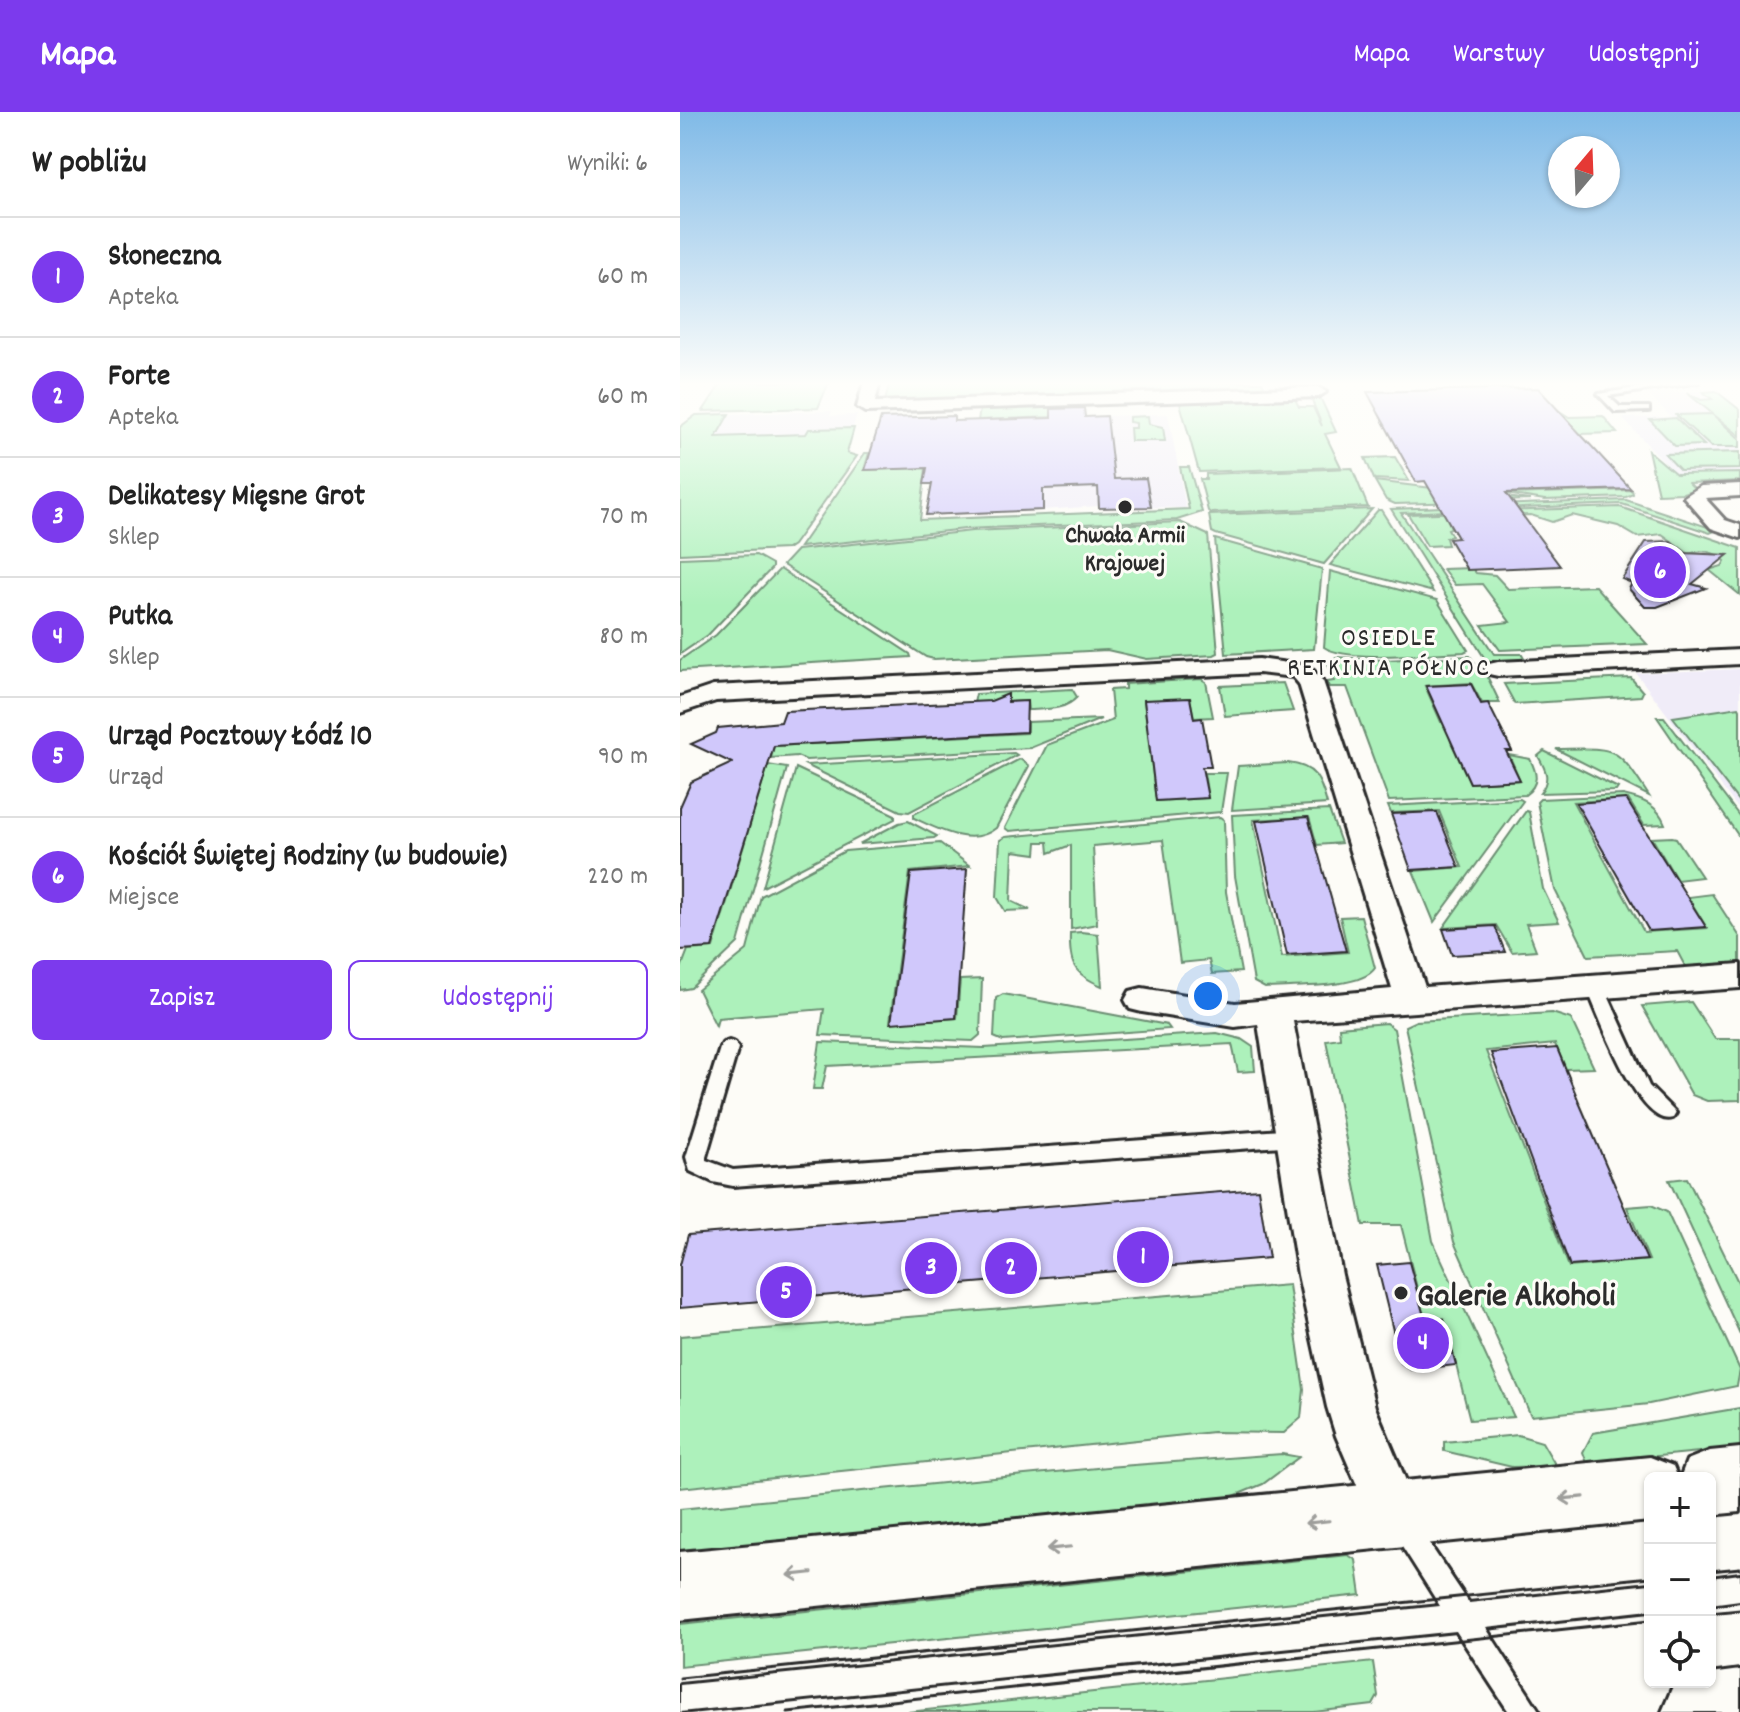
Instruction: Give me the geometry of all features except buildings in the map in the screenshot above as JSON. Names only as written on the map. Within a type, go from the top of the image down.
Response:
[{"type":"street","points":[[1740,490],[1701,492],[1694,497],[1718,524],[1740,532]]},
{"type":"street","points":[[1498,669],[1740,657]]},
{"type":"street","points":[[680,705],[713,694],[951,680],[1259,666],[1300,671],[1311,681],[1412,999]]},
{"type":"street","points":[[1142,1000],[1235,1015],[1740,976]]},
{"type":"street","points":[[1273,1010],[1320,1275],[1351,1407],[1360,1436],[1395,1514]]},
{"type":"street","points":[[1716,1482],[1740,1480]]},
{"type":"street","points":[[680,1586],[1644,1490]]},
{"type":"street","points":[[1699,1712],[1740,1707]]},
{"type":"lane","points":[[1596,989],[1642,1090],[1666,1113]]},
{"type":"lane","points":[[729,1048],[696,1157],[697,1165],[720,1176],[733,1178],[1295,1137]]},
{"type":"lane","points":[[1395,1514],[1526,1712]]},
{"type":"lane","points":[[1716,1590],[1740,1587]]},
{"type":"lane","points":[[680,1699],[1644,1598]]},
{"type":"shaded area","points":[[737,457],[844,457],[837,477]]},
{"type":"shaded area","points":[[868,457],[1176,457],[1186,508],[1098,506],[1043,510],[924,484],[927,468],[864,470]]},
{"type":"shaded area","points":[[1659,457],[1740,457],[1740,472],[1676,474]]},
{"type":"shaded area","points":[[1740,669],[1740,811],[1636,673]]},
{"type":"green space","points":[[680,457],[857,457],[787,549],[680,554]]},
{"type":"green space","points":[[862,457],[868,457],[864,470],[926,468],[920,520],[1189,509],[1180,467],[1189,467],[1202,512],[1177,520],[965,529],[800,547]]},
{"type":"green space","points":[[1195,457],[1336,457],[1341,467],[1199,472]]},
{"type":"green space","points":[[1395,457],[1409,481],[1374,479],[1365,458]]},
{"type":"green space","points":[[1650,457],[1656,457],[1676,474],[1740,473],[1740,481],[1689,483],[1695,489],[1658,494]]},
{"type":"green space","points":[[1668,457],[1740,457],[1740,469],[1680,470]]},
{"type":"green space","points":[[1352,468],[1368,507],[1211,513],[1200,479],[1206,479],[1206,474]]},
{"type":"green space","points":[[1375,481],[1530,500],[1395,504],[1386,500]]},
{"type":"green space","points":[[1632,490],[1633,494],[1626,497],[1545,500],[1506,494]]},
{"type":"green space","points":[[1626,500],[1717,530],[1710,533],[1622,504],[1401,513],[1494,654],[1522,654],[1527,663],[1487,662],[1391,509]]},
{"type":"green space","points":[[1620,507],[1740,548],[1740,595],[1709,570],[1722,566],[1725,561],[1708,552],[1689,554],[1662,534],[1637,537],[1618,526],[1572,515],[1552,522],[1531,515],[1447,518],[1452,536],[1446,538],[1448,545],[1427,546],[1408,514]]},
{"type":"green space","points":[[1372,509],[1324,564],[1216,534],[1212,532],[1209,515]]},
{"type":"green space","points":[[1381,510],[1433,592],[1330,565]]},
{"type":"green space","points":[[1180,522],[1208,535],[1218,653],[1214,655],[1147,659],[1107,650],[934,659],[926,657],[783,565],[797,550],[972,531]]},
{"type":"green space","points":[[1215,539],[1322,569],[1314,649],[1226,654]]},
{"type":"green space","points":[[756,555],[772,564],[772,568],[708,635],[680,654],[680,558]]},
{"type":"green space","points":[[1472,568],[1476,573],[1495,575],[1508,589],[1595,586],[1647,644],[1500,650],[1482,625],[1510,622],[1482,584],[1455,585],[1443,569]]},
{"type":"green space","points":[[780,569],[911,657],[680,671],[680,660],[716,635]]},
{"type":"green space","points":[[1330,571],[1437,600],[1468,650],[1370,656],[1335,652],[1324,647]]},
{"type":"green space","points":[[1470,656],[1482,675],[1487,676],[1500,703],[1482,703],[1471,683],[1425,686],[1441,722],[1448,722],[1451,742],[1470,783],[1520,780],[1509,755],[1530,759],[1535,774],[1533,787],[1525,795],[1389,801],[1347,687],[1329,687],[1327,682],[1334,681],[1328,663],[1336,657],[1383,660]]},
{"type":"green space","points":[[1631,678],[1643,692],[1641,696],[1515,704],[1504,684]]},
{"type":"green space","points":[[1201,679],[1206,682],[1213,717],[1194,718],[1190,698],[1144,701],[1156,801],[1208,798],[1204,773],[1227,773],[1221,812],[1009,831],[1005,828],[1047,745],[1113,720],[1110,690],[1125,689],[1125,684]]},
{"type":"green space","points":[[1283,683],[1293,711],[1225,716],[1220,686]]},
{"type":"green space","points":[[1072,689],[1077,697],[1067,705],[1054,708],[1028,710],[1027,701],[974,703],[976,694]]},
{"type":"green space","points":[[1740,709],[1740,803],[1673,717]]},
{"type":"green space","points":[[1657,717],[1664,717],[1740,817],[1740,838]]},
{"type":"green space","points":[[1101,719],[1030,748],[806,760],[797,756],[771,758],[774,746],[1027,733],[1027,722]]},
{"type":"green space","points":[[1556,749],[1592,749],[1613,753],[1629,767],[1649,796]]},
{"type":"green space","points":[[1544,751],[1618,788],[1616,791],[1540,793],[1546,774],[1538,756]]},
{"type":"green space","points":[[1017,755],[909,812],[900,811],[806,765]]},
{"type":"green space","points":[[1020,759],[1029,766],[996,828],[987,834],[955,835],[914,818],[914,814]]},
{"type":"green space","points":[[1288,763],[1305,767],[1315,775],[1327,804],[1232,810],[1238,766]]},
{"type":"green space","points":[[768,765],[787,768],[738,943],[691,988],[680,990],[680,971],[688,950],[713,948]]},
{"type":"green space","points":[[796,768],[895,815],[895,819],[763,887]]},
{"type":"green space","points":[[1623,795],[1648,804],[1658,812],[1665,824],[1644,825],[1628,799],[1573,802],[1644,932],[1707,928],[1688,897],[1712,894],[1740,937],[1740,964],[1686,968],[1677,951],[1588,956],[1555,890],[1537,802],[1540,799]]},
{"type":"green space","points":[[1523,801],[1434,922],[1413,871],[1462,867],[1439,811],[1391,813],[1388,806]]},
{"type":"green space","points":[[1329,810],[1341,843],[1317,845],[1309,817],[1253,820],[1282,957],[1348,952],[1340,917],[1361,916],[1375,968],[1368,975],[1341,983],[1265,988],[1254,982],[1235,876],[1232,815]]},
{"type":"green space","points":[[1526,811],[1529,812],[1543,889],[1559,922],[1526,924],[1536,950],[1512,952],[1496,925],[1443,928]]},
{"type":"green space","points":[[1220,817],[1224,820],[1226,892],[1241,972],[1212,974],[1209,960],[1180,963],[1163,840],[1093,846],[1097,924],[1071,929],[1071,845],[1049,853],[1048,842],[1037,842],[1036,854],[1013,851],[1011,901],[1030,910],[1005,911],[997,897],[1000,840],[1005,837]]},
{"type":"green space","points":[[908,821],[937,836],[859,844],[899,823]]},
{"type":"green space","points":[[1652,838],[1676,838],[1702,877],[1677,880]]},
{"type":"green space","points":[[940,843],[970,866],[910,872],[890,1022],[957,1018],[960,980],[982,979],[980,1035],[973,1041],[820,1035],[824,1009],[718,1018],[716,1026],[698,990],[747,950],[761,896],[845,851]]},
{"type":"green space","points":[[1070,933],[1098,934],[1102,986],[1079,972],[1072,960]]},
{"type":"green space","points":[[1003,994],[1167,1025],[1170,1029],[1003,1041],[994,1037],[996,998]]},
{"type":"green space","points":[[1691,1002],[1715,1039],[1740,1039],[1740,1100],[1707,1101],[1692,1095],[1642,1006]]},
{"type":"green space","points":[[1552,1013],[1571,1019],[1594,1068],[1566,1069],[1555,1044],[1486,1051],[1569,1267],[1649,1260],[1627,1207],[1651,1205],[1667,1212],[1740,1370],[1737,1386],[1649,1404],[1531,1416],[1454,1242],[1405,1026],[1416,1021]]},
{"type":"green space","points":[[1386,1023],[1394,1029],[1433,1241],[1514,1417],[1470,1420],[1444,1318],[1425,1320],[1401,1225],[1363,1225],[1326,1040],[1340,1038],[1339,1027]]},
{"type":"green space","points":[[1217,1033],[1241,1039],[1253,1047],[1255,1071],[1238,1072],[1232,1044],[827,1066],[822,1089],[813,1089],[820,1042],[984,1048]]},
{"type":"green space","points":[[1687,1178],[1740,1286],[1740,1334],[1669,1180]]},
{"type":"green space","points":[[1289,1285],[1304,1389],[1301,1418],[1284,1433],[1213,1432],[680,1488],[680,1336]]},
{"type":"green space","points":[[1740,1408],[1740,1448],[1587,1463],[1583,1452],[1593,1433]]},
{"type":"green space","points":[[1518,1435],[1542,1442],[1556,1466],[1512,1467],[1444,1451],[1444,1442]]},
{"type":"green space","points":[[1282,1454],[1299,1457],[1263,1484],[1224,1500],[680,1557],[680,1509],[1107,1467]]},
{"type":"green space","points":[[1348,1555],[1356,1560],[1361,1595],[680,1666],[680,1624]]},
{"type":"green space","points":[[1373,1662],[1378,1696],[1373,1705],[1314,1712],[908,1712]]},
{"type":"tram line","points":[[1716,1570],[1740,1568]]},
{"type":"tram line","points":[[680,1678],[1644,1578]]},
{"type":"tram line","points":[[1716,1612],[1740,1610]]},
{"type":"tram line","points":[[788,1712],[1644,1621]]},
{"type":"place","name":"Chwała Armii Krajowej","points":[[1125,507]]},
{"type":"place","name":"Kościół Świętej Rodziny (w budowie)","points":[[1660,572]]},
{"type":"place","name":"Słoneczna","points":[[1143,1257]]},
{"type":"place","name":"Delikatesy Mięsne Grot","points":[[931,1268]]},
{"type":"place","name":"Forte","points":[[1011,1268]]},
{"type":"place","name":"Urząd Pocztowy Łódź 10","points":[[786,1292]]},
{"type":"place","name":"Galerie Alkoholi","points":[[1401,1293]]},
{"type":"place","name":"Putka","points":[[1423,1343]]},
{"type":"district","name":"OSIEDLE RETKINIA PÓŁNOC","points":[[1389,651]]}]
